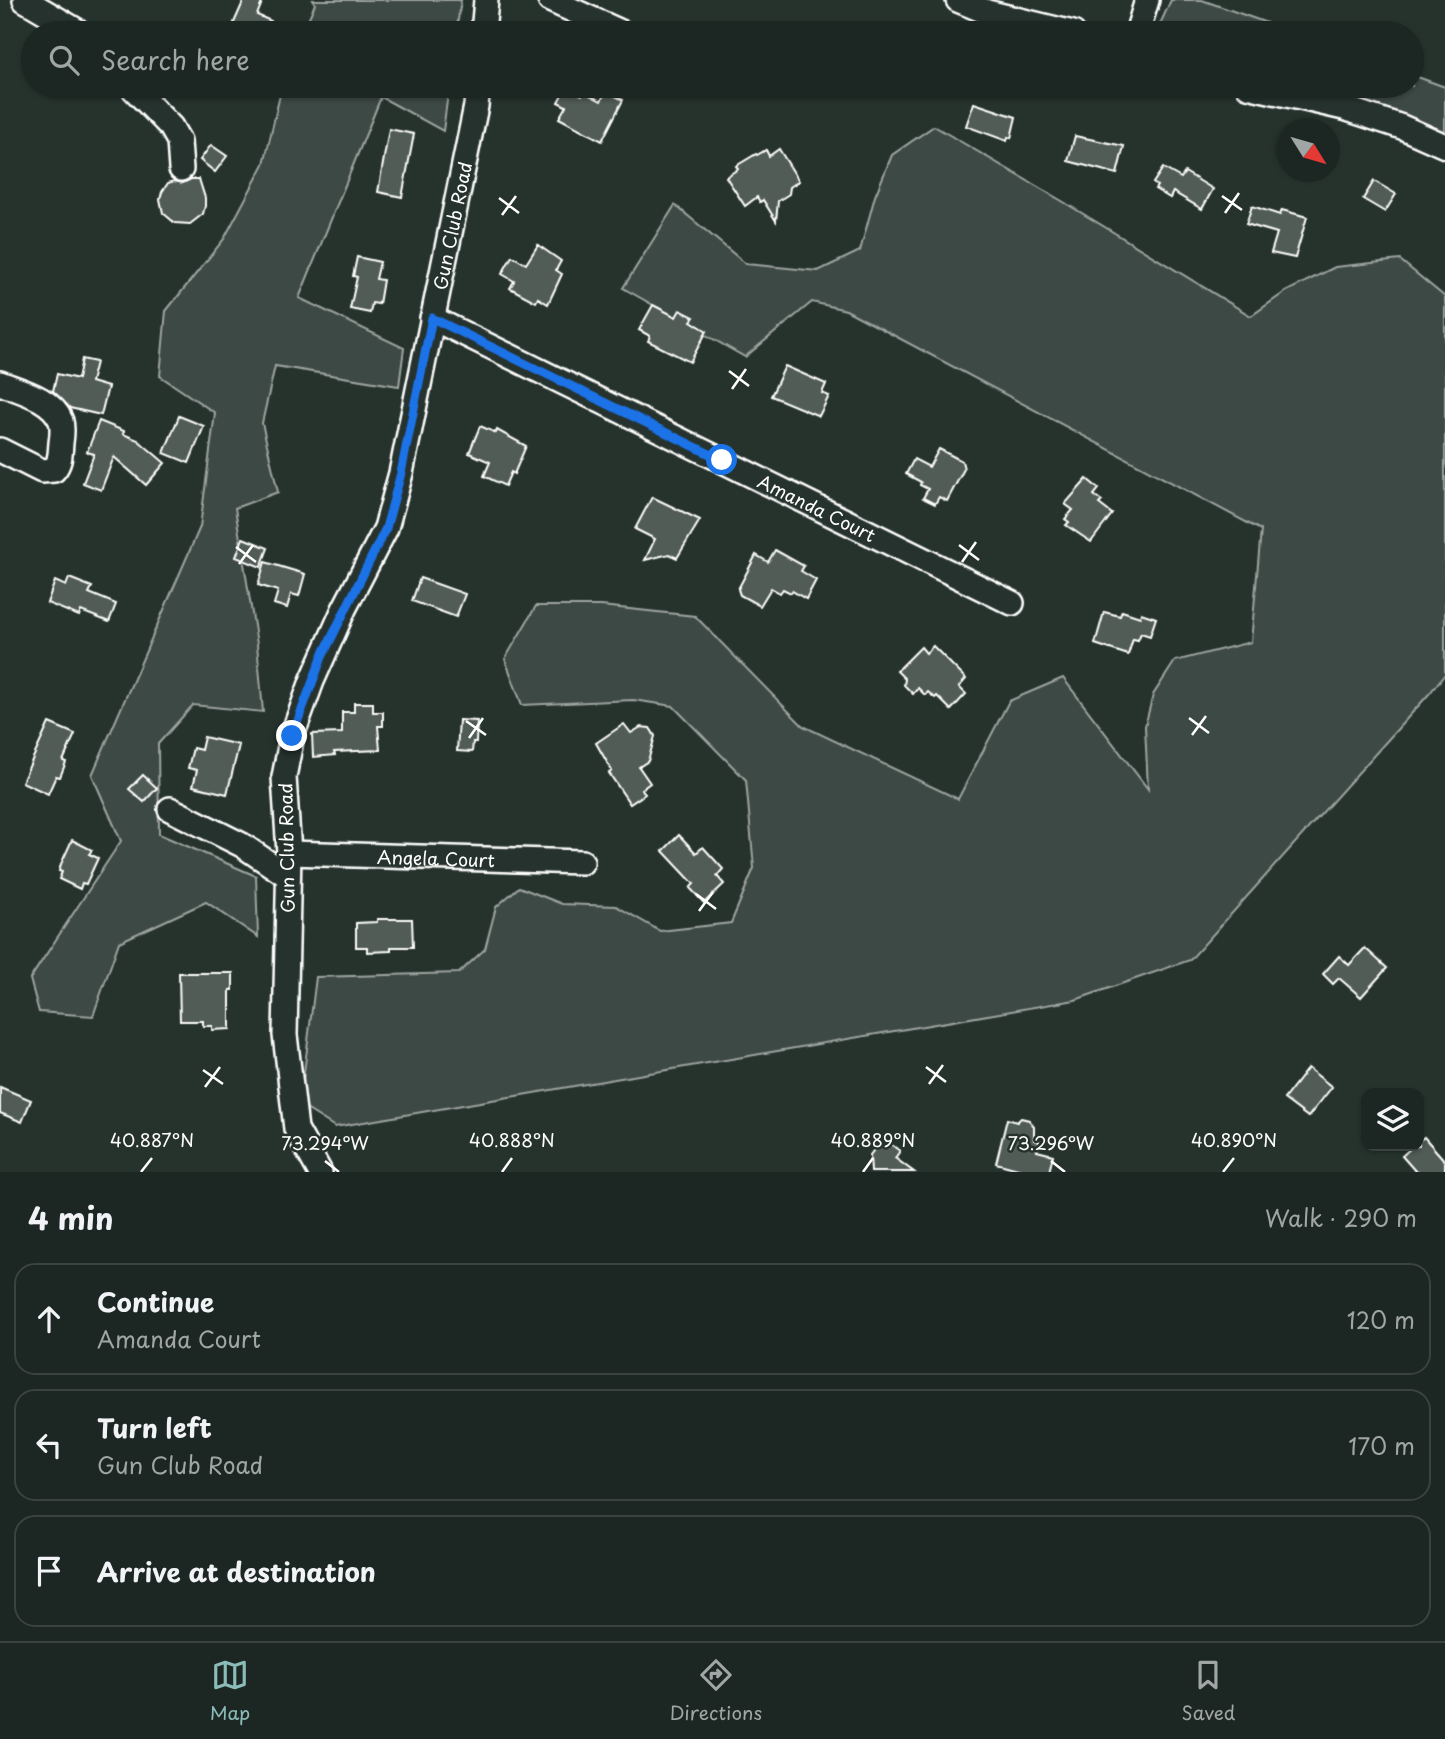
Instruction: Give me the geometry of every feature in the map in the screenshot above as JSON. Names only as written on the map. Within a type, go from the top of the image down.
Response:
[{"type":"street","points":[[25,0],[61,21]]},
{"type":"street","points":[[483,21],[486,0]]},
{"type":"street","points":[[550,0],[596,21]]},
{"type":"street","points":[[958,0],[986,12],[1023,21]]},
{"type":"street","points":[[1141,21],[1147,0]]},
{"type":"street","points":[[143,98],[171,127],[179,141],[181,169]]},
{"type":"street","name":"Gun Club Road","points":[[320,1172],[296,1129],[285,1035],[289,865],[284,777],[292,736],[312,681],[338,621],[386,528],[401,473],[477,98]]},
{"type":"street","points":[[1301,98],[1345,108],[1402,127],[1445,146]]},
{"type":"street","name":"Amanda Court","points":[[432,318],[1012,603]]},
{"type":"street","points":[[0,383],[34,396],[49,406],[61,421],[62,429],[60,460],[54,470],[42,471],[0,450]]},
{"type":"street","points":[[170,809],[289,865]]},
{"type":"street","name":"Angela Court","points":[[289,865],[582,862]]},
{"type":"shaded area","points":[[313,0],[461,0],[458,21],[307,21],[315,4]]},
{"type":"shaded area","points":[[1171,0],[1202,0],[1261,21],[1161,21]]},
{"type":"shaded area","points":[[1424,79],[1445,87],[1445,139],[1313,98],[1424,98]]},
{"type":"shaded area","points":[[279,98],[381,98],[299,298],[404,348],[399,386],[275,366],[262,423],[278,492],[235,508],[257,644],[263,712],[193,705],[158,744],[159,834],[256,876],[258,937],[206,902],[119,942],[93,1016],[39,1012],[30,979],[121,841],[92,775],[200,527],[215,413],[160,376],[166,311],[224,239],[264,164]]},
{"type":"shaded area","points":[[383,98],[447,98],[443,131]]},
{"type":"shaded area","points":[[934,126],[1251,316],[1285,292],[1335,267],[1400,260],[1445,297],[1445,674],[1190,960],[1075,1000],[335,1127],[300,1105],[316,977],[459,973],[485,949],[496,907],[519,887],[562,904],[616,906],[660,931],[731,923],[754,868],[746,780],[673,706],[633,700],[522,705],[505,659],[536,606],[601,606],[695,616],[803,726],[958,799],[1009,701],[1063,678],[1148,789],[1145,726],[1153,695],[1175,661],[1251,642],[1261,530],[846,310],[812,302],[745,357],[623,288],[675,205],[746,264],[818,271],[860,251],[875,196],[892,155]]},
{"type":"building","points":[[244,0],[263,0],[257,15],[271,21],[235,21]]},
{"type":"building","points":[[560,98],[623,100],[602,141],[559,118],[566,106],[558,102]]},
{"type":"building","points":[[974,103],[1016,117],[1011,138],[1008,137],[1007,141],[966,126]]},
{"type":"building","points":[[389,129],[414,134],[402,197],[378,192]]},
{"type":"building","points":[[1075,136],[1124,146],[1117,174],[1068,161]]},
{"type":"building","points":[[211,145],[227,156],[215,172],[200,160]]},
{"type":"building","points":[[779,149],[799,181],[790,187],[789,194],[778,201],[776,221],[763,200],[760,202],[757,197],[745,206],[726,177],[738,169],[736,166],[756,154],[766,150],[769,156]]},
{"type":"building","points":[[1163,168],[1181,178],[1185,172],[1213,189],[1202,209],[1173,192],[1170,198],[1155,189],[1157,186],[1153,183]]},
{"type":"building","points":[[199,179],[205,198],[203,214],[190,224],[175,223],[163,213],[160,199],[162,192],[168,183],[183,183]]},
{"type":"building","points":[[1374,181],[1396,194],[1385,212],[1363,199]]},
{"type":"building","points":[[1252,206],[1280,215],[1282,210],[1307,217],[1295,258],[1271,253],[1277,233],[1246,224]]},
{"type":"building","points":[[538,245],[561,261],[556,270],[562,274],[548,304],[538,298],[536,302],[510,288],[514,281],[502,274],[512,256],[526,264]]},
{"type":"building","points":[[357,257],[380,262],[376,279],[383,280],[379,304],[372,303],[370,313],[350,309],[357,277],[353,276]]},
{"type":"building","points":[[653,305],[676,317],[680,310],[694,317],[691,321],[707,331],[690,362],[648,341],[650,336],[639,330]]},
{"type":"building","points":[[82,359],[96,362],[91,382],[108,387],[101,415],[70,408],[53,391],[57,374],[78,379]]},
{"type":"building","points":[[785,366],[826,384],[822,393],[829,396],[819,416],[771,396]]},
{"type":"building","points":[[179,416],[204,426],[189,463],[164,453]]},
{"type":"building","points":[[99,421],[124,431],[123,434],[138,440],[165,463],[146,485],[114,457],[101,490],[83,483],[94,454],[87,452]]},
{"type":"building","points":[[480,426],[496,433],[497,430],[526,446],[514,474],[511,472],[505,486],[484,476],[490,462],[469,453]]},
{"type":"building","points":[[939,449],[962,461],[964,469],[947,501],[939,497],[935,504],[923,498],[928,489],[906,474],[914,459],[929,467]]},
{"type":"building","points":[[1087,479],[1099,489],[1094,495],[1102,501],[1099,504],[1112,514],[1091,542],[1066,525],[1069,522],[1065,519],[1073,510],[1065,504]]},
{"type":"building","points":[[652,497],[700,520],[677,558],[669,554],[645,560],[655,539],[635,529]]},
{"type":"building","points":[[243,538],[268,548],[261,567],[236,557]]},
{"type":"building","points":[[775,550],[804,566],[801,571],[816,580],[806,599],[792,591],[791,593],[783,589],[780,593],[771,588],[760,606],[740,595],[738,589],[756,555],[768,562]]},
{"type":"building","points":[[265,562],[305,574],[299,596],[291,594],[287,608],[274,604],[278,591],[258,585]]},
{"type":"building","points":[[69,578],[92,587],[89,593],[116,604],[109,622],[81,611],[79,616],[47,603],[55,581],[66,586]]},
{"type":"building","points":[[420,578],[465,594],[456,617],[412,601]]},
{"type":"building","points":[[1122,611],[1140,617],[1141,613],[1156,618],[1150,636],[1141,633],[1138,640],[1133,639],[1128,655],[1095,644],[1104,612],[1120,616]]},
{"type":"building","points":[[933,646],[966,679],[959,687],[966,694],[951,710],[937,696],[935,698],[928,692],[925,695],[918,688],[913,694],[904,685],[905,679],[897,671],[921,647],[926,653]]},
{"type":"building","points":[[354,703],[373,703],[373,712],[383,712],[383,726],[378,726],[380,750],[334,752],[335,755],[313,757],[312,734],[342,733],[342,712],[354,712]]},
{"type":"building","points":[[459,720],[477,721],[476,742],[473,742],[472,752],[457,751]]},
{"type":"building","points":[[49,723],[75,734],[63,761],[66,762],[60,777],[56,776],[48,794],[22,782]]},
{"type":"building","points":[[624,724],[631,733],[641,727],[650,728],[655,736],[648,761],[639,767],[650,783],[642,789],[645,794],[630,804],[609,773],[612,771],[596,743]]},
{"type":"building","points":[[204,737],[239,745],[227,794],[193,786],[197,770],[188,768],[193,748],[201,750]]},
{"type":"building","points":[[143,775],[157,788],[144,802],[129,789]]},
{"type":"building","points":[[679,835],[696,853],[703,847],[723,869],[717,876],[724,884],[704,903],[690,888],[694,884],[663,851]]},
{"type":"building","points":[[72,840],[92,850],[89,854],[98,858],[86,884],[82,883],[80,889],[59,879],[61,864]]},
{"type":"building","points":[[377,919],[412,919],[413,947],[391,947],[391,951],[367,952],[367,947],[356,947],[356,923],[377,922]]},
{"type":"building","points":[[1365,948],[1387,968],[1361,997],[1339,978],[1333,984],[1323,974],[1339,956],[1349,965]]},
{"type":"building","points":[[179,973],[233,973],[230,1029],[212,1030],[212,1026],[203,1026],[203,1021],[180,1021]]},
{"type":"building","points":[[1308,1068],[1332,1087],[1308,1117],[1284,1099]]},
{"type":"building","points":[[0,1087],[31,1100],[22,1122],[0,1113]]},
{"type":"building","points":[[1021,1118],[1029,1120],[1034,1126],[1034,1140],[1039,1141],[1037,1151],[1053,1155],[1049,1172],[1029,1172],[996,1163],[1007,1119],[1017,1122]]},
{"type":"building","points":[[1424,1137],[1445,1161],[1445,1172],[1416,1172],[1402,1156],[1408,1151],[1424,1151]]},
{"type":"building","points":[[889,1143],[900,1151],[895,1158],[914,1172],[871,1172],[870,1155],[877,1146],[887,1147]]},
{"type":"route","points":[[292,736],[322,657],[386,528],[401,473],[432,318],[722,460]]}]
